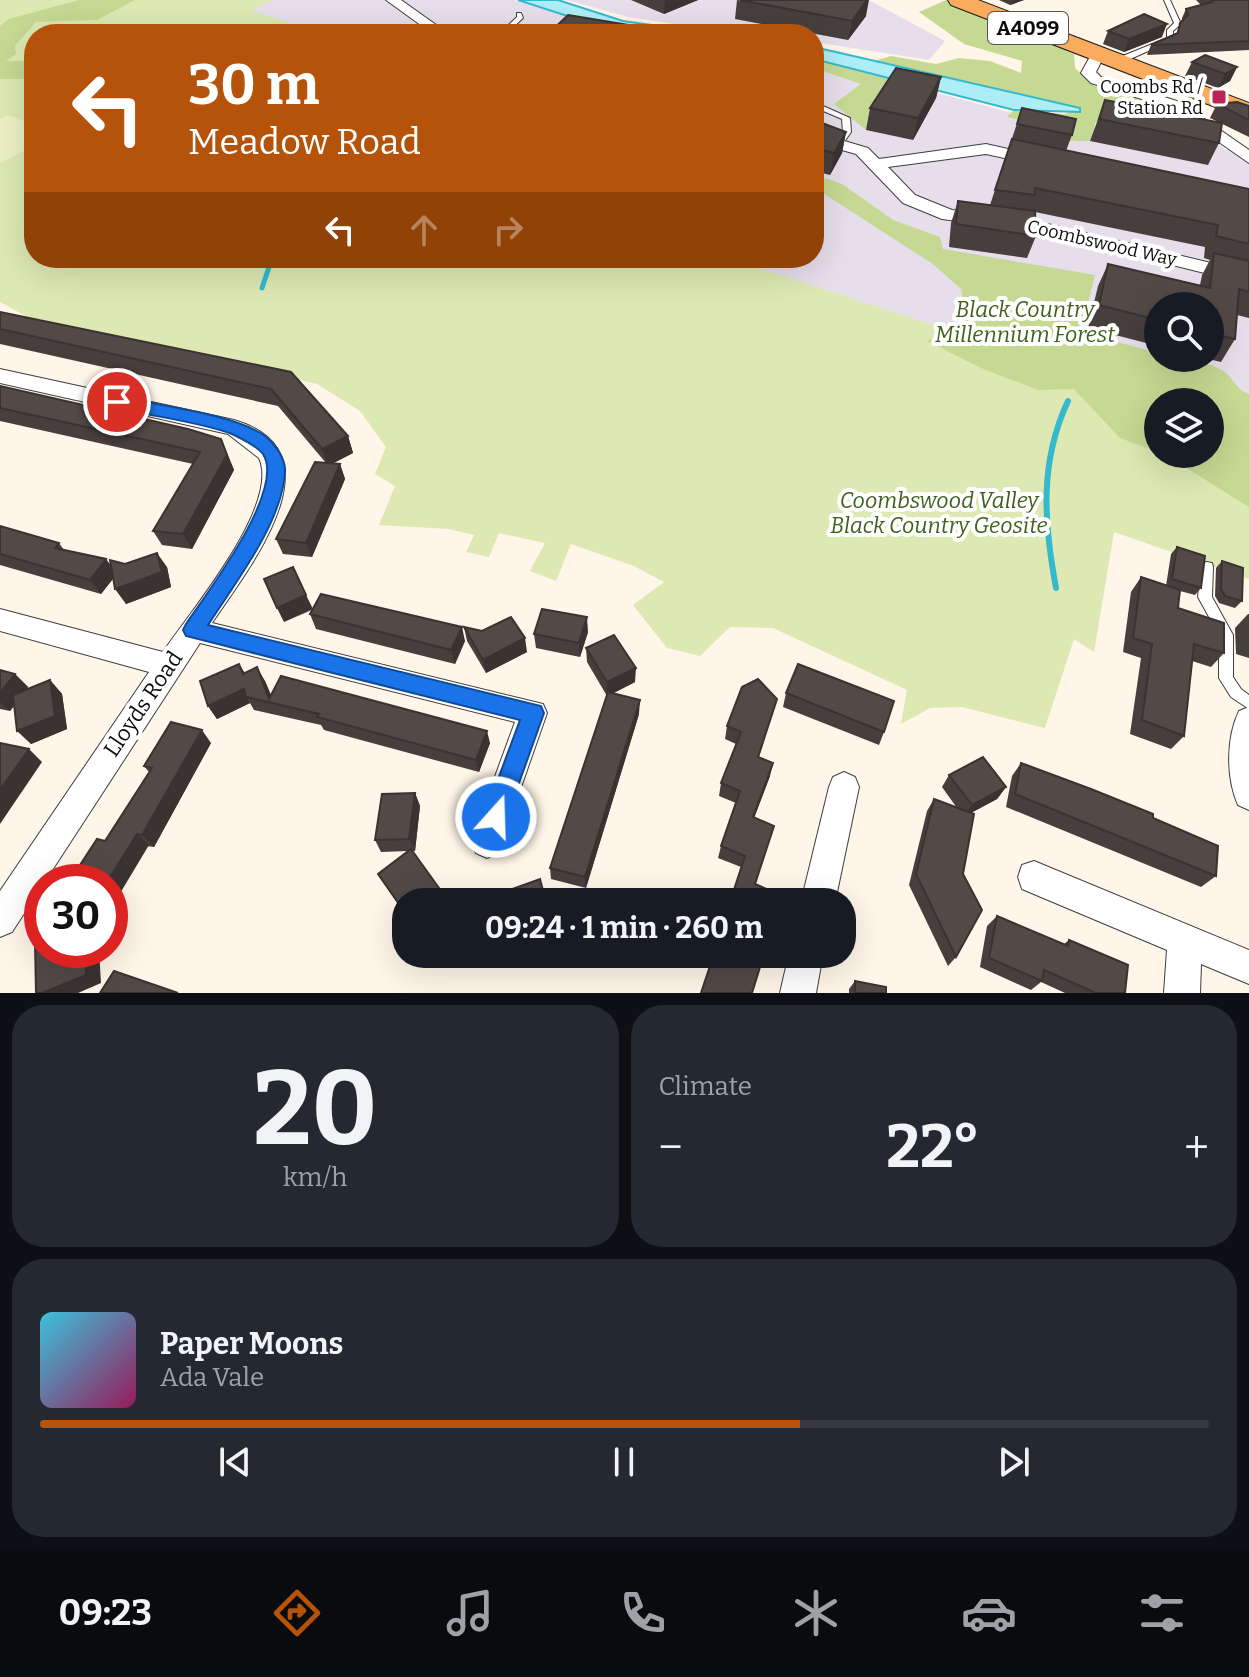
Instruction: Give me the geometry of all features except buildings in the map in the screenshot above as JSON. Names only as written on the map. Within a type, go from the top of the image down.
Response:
[{"type":"main road","name":"A4099","points":[[959,0],[1114,68],[1166,81],[1249,112]]},
{"type":"street","points":[[392,0],[427,24]]},
{"type":"street","points":[[1114,68],[1175,105],[1249,158]]},
{"type":"street","name":"Coombswood Way","points":[[824,139],[862,151],[909,199],[948,215],[1035,226],[1249,278]]},
{"type":"street","points":[[877,164],[986,149],[1056,164]]},
{"type":"street","name":"Lloyds Road","points":[[0,376],[234,428],[257,439],[270,452],[277,470],[247,549],[0,920]]},
{"type":"street","points":[[0,620],[168,665]]},
{"type":"street","points":[[194,630],[533,713],[487,842]]},
{"type":"street","points":[[1249,720],[1244,747],[1249,795]]},
{"type":"street","points":[[821,888],[844,787]]},
{"type":"street","points":[[1034,877],[1249,967]]},
{"type":"street","points":[[1182,993],[1185,941]]},
{"type":"street","points":[[798,993],[803,968]]},
{"type":"lane","points":[[1114,68],[1171,39],[1170,30],[1178,24],[1167,0]]},
{"type":"lane","points":[[513,24],[521,17],[519,14]]},
{"type":"lane","points":[[824,108],[846,118],[847,132],[839,143]]},
{"type":"lane","points":[[1207,567],[1205,597],[1226,635],[1226,678],[1236,693],[1249,703]]},
{"type":"shaded area","points":[[273,0],[514,0],[596,24],[290,24],[246,11]]},
{"type":"shaded area","points":[[566,0],[869,0],[945,41],[929,60],[824,44],[824,24],[675,24],[629,17]]},
{"type":"shaded area","points":[[824,63],[1076,130],[1179,116],[1226,150],[1249,148],[1249,460],[1224,423],[1224,388],[1144,388],[1144,397],[758,268],[824,268]]},
{"type":"green space","name":"Coombswood Valley Black Country Geosite","points":[[0,0],[273,0],[251,10],[294,24],[24,24],[24,268],[759,268],[955,332],[1144,406],[1144,468],[1224,468],[1224,456],[1249,460],[1249,579],[1114,532],[1094,652],[1074,639],[1045,728],[962,707],[930,708],[901,724],[907,690],[773,628],[730,627],[700,656],[667,648],[633,605],[664,582],[634,566],[571,544],[556,581],[530,571],[545,543],[499,533],[489,557],[466,552],[474,535],[449,529],[379,525],[395,486],[375,474],[386,447],[360,411],[317,384],[31,319],[0,302]]},
{"type":"green space","points":[[79,0],[135,0],[97,20],[24,24],[24,36],[15,46],[16,54],[6,61],[24,61],[24,79],[0,79],[0,26],[9,19]]},
{"type":"green space","points":[[946,0],[1074,54],[1075,68],[1095,86],[1169,109],[1217,143],[1096,122],[1090,141],[1068,141],[1074,132],[1007,117],[1014,110],[1065,114],[1073,111],[1045,101],[874,61],[891,56],[936,64],[959,58],[990,61],[1021,73],[1022,61],[964,44],[919,12]]},
{"type":"green space","points":[[824,62],[901,81],[866,130],[834,104],[861,84],[824,71]]},
{"type":"green space","points":[[8,115],[24,121],[24,151],[0,163],[0,119]]},
{"type":"green space","name":"Black Country Millennium Forest","points":[[826,178],[842,184],[893,220],[940,237],[943,249],[1095,275],[1081,332],[1144,349],[1144,372],[1224,372],[1249,394],[1249,507],[1186,468],[1224,468],[1224,388],[1144,388],[1144,447],[1120,438],[1074,389],[1038,390],[981,368],[927,341],[967,318],[961,289],[933,264],[824,194]]},
{"type":"water","points":[[518,0],[558,0],[623,21],[644,24],[592,24]]},
{"type":"water","points":[[824,49],[1080,108],[1080,112],[1014,110],[824,62]]},
{"type":"waterway","points":[[262,288],[269,268]]},
{"type":"waterway","points":[[1056,588],[1047,517],[1048,470],[1052,447],[1068,401]]},
{"type":"place","name":"Coombs Rd / Station Rd","points":[[1219,97]]},
{"type":"route","points":[[117,402],[234,428],[257,439],[270,452],[277,470],[267,506],[247,549],[194,630],[533,713],[496,817]]}]
